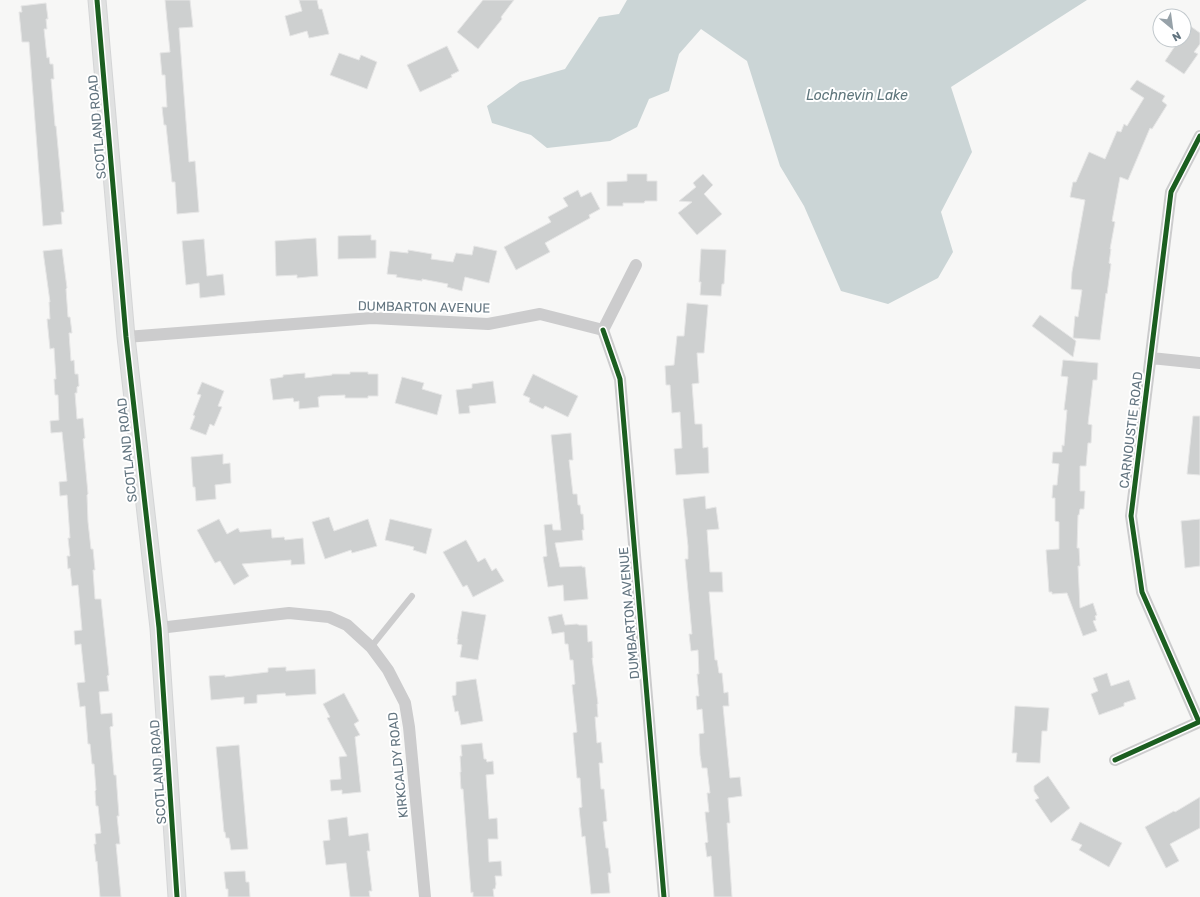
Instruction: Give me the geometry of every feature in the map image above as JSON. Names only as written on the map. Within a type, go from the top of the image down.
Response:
[{"type":"street","name":"SCOTLAND ROAD","points":[[97,0],[126,337],[159,628],[177,897]]},
{"type":"street","name":"CARNOUSTIE ROAD","points":[[1115,760],[1199,722],[1142,592],[1131,516],[1171,192],[1200,136]]},
{"type":"street","points":[[603,330],[636,265]]},
{"type":"street","name":"DUMBARTON AVENUE","points":[[126,337],[372,318],[488,324],[540,314],[603,330],[620,378],[664,897]]},
{"type":"street","points":[[1151,358],[1200,364]]},
{"type":"street","name":"KIRKCALDY ROAD","points":[[159,628],[289,613],[329,617],[347,625],[371,647],[388,670],[405,703],[409,727],[425,897]]},
{"type":"lane","points":[[371,647],[412,596]]},
{"type":"water","name":"Lochnevin Lake","points":[[627,0],[1087,0],[951,87],[972,152],[941,212],[953,252],[938,278],[888,304],[841,291],[804,206],[780,166],[747,61],[701,29],[679,54],[669,91],[649,99],[637,127],[610,141],[547,148],[531,135],[492,123],[487,106],[520,82],[565,69],[599,17],[619,14]]},
{"type":"building","points":[[165,0],[190,0],[193,27],[179,28],[189,162],[195,161],[199,212],[177,214],[175,182],[172,182],[166,125],[164,125],[162,107],[167,107],[165,75],[162,75],[160,53],[170,52]]},
{"type":"building","points":[[299,0],[317,0],[319,9],[322,9],[329,34],[309,38],[307,31],[290,36],[285,16],[302,11]]},
{"type":"building","points":[[483,0],[514,0],[501,17],[502,19],[478,49],[457,32]]},
{"type":"building","points":[[46,3],[48,19],[46,19],[47,29],[44,29],[47,58],[49,57],[50,64],[53,64],[54,79],[51,79],[64,212],[61,212],[62,224],[43,226],[29,42],[22,42],[19,12],[22,12],[21,6]]},
{"type":"building","points":[[1192,27],[1200,33],[1200,44],[1194,52],[1198,54],[1184,74],[1165,61],[1174,48],[1192,48]]},
{"type":"building","points":[[447,46],[459,71],[451,75],[452,77],[420,92],[407,65]]},
{"type":"building","points":[[339,53],[359,60],[361,55],[377,62],[367,89],[330,75]]},
{"type":"building","points":[[1137,80],[1165,96],[1162,101],[1167,105],[1152,129],[1150,128],[1128,180],[1120,177],[1112,221],[1115,222],[1110,249],[1109,263],[1111,264],[1100,340],[1073,338],[1075,316],[1078,317],[1082,290],[1071,289],[1072,272],[1085,200],[1070,197],[1073,182],[1076,182],[1089,152],[1105,159],[1117,131],[1121,132],[1124,124],[1127,126],[1144,98],[1130,89]]},
{"type":"building","points":[[627,174],[647,174],[647,181],[657,181],[657,201],[645,201],[644,203],[623,203],[623,206],[607,206],[607,182],[627,181]]},
{"type":"building","points":[[703,174],[713,185],[704,194],[722,214],[697,235],[678,213],[692,202],[679,201],[696,187],[693,183]]},
{"type":"building","points":[[578,190],[581,197],[591,192],[600,209],[589,215],[590,218],[545,243],[550,252],[516,270],[504,247],[551,222],[548,217],[568,206],[563,198]]},
{"type":"building","points":[[371,235],[371,240],[376,240],[376,258],[338,259],[338,236]]},
{"type":"building","points":[[316,238],[318,276],[297,278],[297,275],[276,276],[275,241]]},
{"type":"building","points":[[204,239],[207,276],[223,274],[225,295],[200,298],[199,283],[186,285],[182,241]]},
{"type":"building","points":[[474,246],[497,251],[489,283],[465,277],[462,291],[447,287],[448,284],[422,279],[422,281],[396,277],[397,275],[387,274],[390,251],[408,253],[408,250],[432,254],[431,259],[453,262],[456,253],[472,255]]},
{"type":"building","points":[[62,249],[67,288],[68,317],[70,317],[72,333],[69,333],[71,361],[74,360],[75,374],[78,374],[79,386],[77,387],[77,393],[75,393],[77,419],[83,418],[85,438],[83,439],[88,494],[88,522],[95,570],[93,570],[95,599],[101,599],[109,675],[107,676],[109,691],[99,692],[101,714],[112,713],[113,726],[110,727],[119,816],[117,816],[120,844],[116,844],[121,897],[100,897],[94,844],[96,844],[95,834],[101,833],[98,806],[96,806],[94,764],[92,764],[90,744],[88,744],[85,706],[80,707],[77,683],[85,682],[81,644],[75,645],[74,631],[82,630],[78,585],[72,586],[70,568],[68,569],[67,556],[70,556],[68,538],[70,538],[67,495],[60,496],[59,482],[67,481],[62,432],[51,433],[50,421],[59,420],[58,395],[55,395],[54,379],[56,379],[54,348],[50,349],[47,319],[50,319],[50,302],[43,251]]},
{"type":"building","points":[[701,249],[726,250],[724,284],[722,284],[721,296],[700,295],[701,282],[699,282]]},
{"type":"building","points":[[687,303],[708,305],[704,353],[697,353],[699,383],[692,384],[695,424],[702,424],[703,448],[708,447],[709,473],[676,475],[674,449],[682,448],[680,412],[672,413],[670,385],[666,385],[665,366],[674,365],[677,336],[684,336]]},
{"type":"building","points":[[1040,315],[1076,341],[1073,357],[1032,326]]},
{"type":"building","points":[[1063,360],[1098,363],[1097,380],[1093,380],[1088,424],[1092,425],[1091,443],[1088,443],[1086,466],[1080,466],[1080,491],[1085,491],[1084,509],[1080,509],[1078,515],[1077,548],[1079,548],[1080,566],[1078,566],[1080,608],[1093,603],[1097,615],[1095,616],[1096,620],[1093,621],[1097,631],[1083,636],[1067,593],[1052,594],[1052,592],[1049,592],[1046,550],[1059,549],[1059,522],[1055,521],[1055,498],[1052,498],[1053,485],[1057,485],[1059,464],[1052,463],[1053,452],[1062,452],[1062,445],[1064,446],[1067,410],[1064,410],[1068,377],[1061,376]]},
{"type":"building","points":[[350,372],[368,372],[368,374],[378,374],[378,396],[368,396],[368,398],[345,398],[345,395],[320,396],[318,397],[319,407],[299,409],[299,401],[294,402],[293,398],[273,400],[270,379],[283,377],[283,375],[305,373],[305,378],[332,374],[350,374]]},
{"type":"building","points":[[533,374],[578,396],[568,417],[545,406],[543,409],[529,402],[530,398],[523,395]]},
{"type":"building","points":[[402,377],[424,383],[422,389],[442,395],[437,415],[395,403]]},
{"type":"building","points":[[493,381],[496,403],[469,406],[470,413],[459,414],[456,390],[472,388],[472,384]]},
{"type":"building","points":[[202,382],[224,391],[218,406],[222,407],[214,426],[210,424],[206,435],[190,429],[195,416],[193,415],[201,395],[197,394]]},
{"type":"building","points":[[1193,416],[1200,416],[1200,475],[1187,474]]},
{"type":"building","points":[[571,433],[573,460],[569,460],[573,494],[577,494],[578,505],[580,505],[581,514],[583,514],[583,540],[555,543],[560,567],[585,567],[588,599],[564,601],[563,585],[548,587],[543,557],[547,556],[544,525],[552,524],[553,530],[561,530],[551,435]]},
{"type":"building","points":[[223,454],[223,464],[230,463],[231,483],[215,485],[216,499],[196,501],[195,487],[193,487],[191,457]]},
{"type":"building","points":[[705,496],[706,509],[716,507],[719,529],[707,530],[710,572],[722,572],[723,592],[709,592],[715,660],[717,660],[719,673],[722,673],[724,693],[728,692],[729,706],[723,706],[730,778],[740,777],[742,796],[728,798],[730,823],[727,823],[732,897],[714,897],[711,856],[707,857],[705,843],[708,842],[705,812],[709,812],[707,793],[710,793],[707,768],[702,768],[700,755],[699,734],[704,733],[702,709],[697,710],[696,696],[699,696],[697,674],[699,674],[698,650],[691,651],[689,634],[692,634],[685,559],[688,559],[688,546],[683,499]]},
{"type":"building","points":[[329,517],[334,531],[368,519],[377,546],[352,553],[351,550],[325,559],[312,522]]},
{"type":"building","points":[[219,519],[227,534],[238,528],[240,532],[271,529],[272,538],[284,537],[285,540],[303,538],[305,564],[291,565],[291,560],[242,564],[249,576],[234,585],[220,561],[215,563],[197,530]]},
{"type":"building","points":[[390,519],[432,529],[426,554],[413,550],[414,547],[385,540]]},
{"type":"building","points":[[1200,519],[1200,566],[1185,568],[1181,521]]},
{"type":"building","points":[[466,540],[478,562],[485,558],[492,571],[496,568],[504,581],[473,597],[467,585],[463,587],[443,552]]},
{"type":"building","points":[[462,611],[486,615],[478,660],[460,657],[462,645],[457,644],[457,639]]},
{"type":"building","points":[[562,614],[565,625],[587,625],[588,642],[592,641],[592,658],[598,704],[598,717],[595,717],[597,743],[601,742],[603,763],[599,763],[601,789],[604,789],[607,821],[603,822],[611,873],[608,873],[610,893],[591,894],[585,836],[582,837],[579,808],[582,807],[580,778],[577,778],[573,733],[577,732],[572,685],[575,684],[573,660],[570,660],[568,644],[565,644],[564,632],[552,634],[548,617]]},
{"type":"building","points":[[286,667],[286,671],[315,669],[316,694],[286,696],[285,693],[257,695],[257,703],[244,704],[244,697],[211,700],[209,676],[225,675],[225,677],[268,672],[268,668]]},
{"type":"building","points":[[1107,673],[1111,686],[1129,680],[1136,699],[1124,703],[1124,706],[1099,715],[1091,694],[1098,691],[1093,678]]},
{"type":"building","points":[[476,679],[483,721],[461,725],[458,711],[455,712],[452,696],[456,695],[456,682]]},
{"type":"building","points":[[344,693],[359,721],[354,724],[360,735],[355,737],[361,792],[342,794],[342,790],[331,791],[330,780],[341,779],[339,757],[347,756],[327,718],[330,717],[323,704]]},
{"type":"building","points":[[1015,706],[1049,708],[1047,731],[1042,731],[1040,763],[1016,762],[1017,753],[1012,753]]},
{"type":"building","points":[[482,743],[484,759],[486,759],[487,762],[493,761],[494,774],[486,775],[489,819],[497,818],[498,839],[488,839],[489,862],[501,861],[502,876],[495,876],[496,884],[495,889],[493,889],[494,897],[473,897],[473,892],[471,893],[463,789],[461,789],[461,745]]},
{"type":"building","points":[[239,745],[248,849],[231,850],[229,838],[226,838],[224,832],[216,747]]},
{"type":"building","points":[[1048,776],[1070,808],[1051,823],[1035,800],[1039,798],[1034,791],[1034,786]]},
{"type":"building","points":[[1200,797],[1200,828],[1170,844],[1179,861],[1166,868],[1145,827]]},
{"type":"building","points":[[347,817],[349,836],[368,833],[370,851],[367,851],[372,891],[369,891],[370,897],[350,897],[346,863],[326,865],[323,841],[330,840],[328,820]]},
{"type":"building","points":[[1080,822],[1122,843],[1109,867],[1079,850],[1082,845],[1071,840]]},
{"type":"building","points":[[245,871],[246,882],[249,882],[250,897],[228,897],[228,889],[226,889],[224,872]]},
{"type":"cycle path","points":[[97,0],[126,337],[159,628],[177,897]]},
{"type":"cycle path","points":[[1115,760],[1199,722],[1142,592],[1131,516],[1171,192],[1200,136]]},
{"type":"cycle path","points":[[603,330],[620,379],[664,897]]}]
